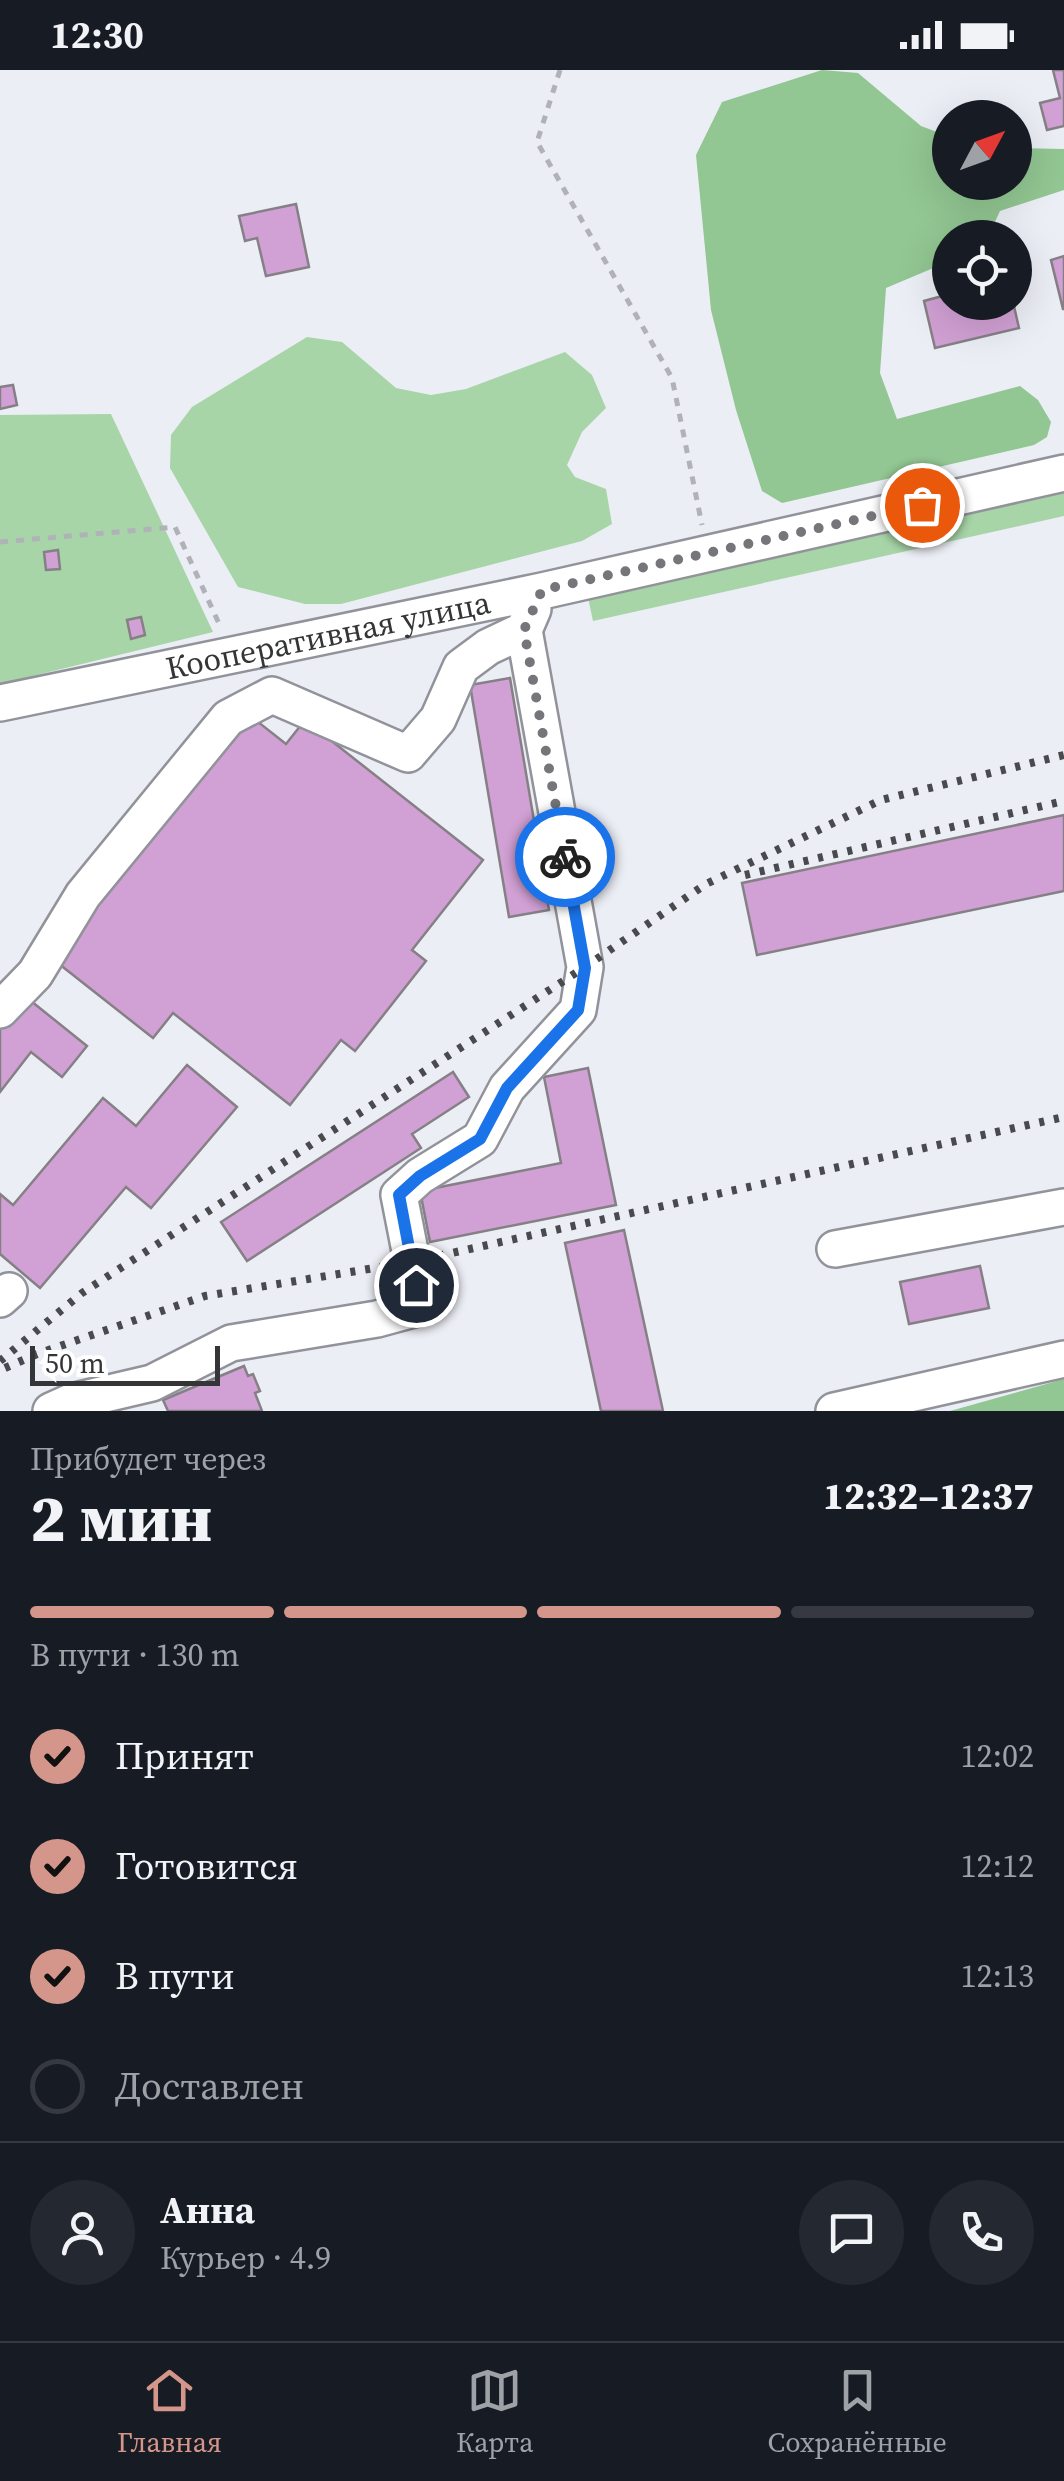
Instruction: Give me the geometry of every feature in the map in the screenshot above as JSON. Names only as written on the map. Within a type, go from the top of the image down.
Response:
[{"type":"street","name":"Кооперативная улица","points":[[0,704],[234,657],[1064,473]]},
{"type":"street","points":[[51,1411],[72,1402],[152,1383],[230,1343],[378,1319],[421,1307],[399,1195],[420,1176],[480,1139],[507,1088],[578,1010],[585,968],[524,630],[542,590]]},
{"type":"street","points":[[0,1010],[36,974],[83,895],[228,718],[272,695],[408,754],[438,719],[461,667],[488,647],[524,630]]},
{"type":"street","points":[[835,1249],[1064,1207]]},
{"type":"street","points":[[834,1411],[1064,1359]]},
{"type":"path","points":[[560,70],[537,142],[672,378],[708,553]]},
{"type":"path","points":[[0,542],[175,527],[234,657]]},
{"type":"green space","points":[[822,70],[858,73],[921,126],[932,130],[932,200],[1032,200],[1032,148],[1064,149],[1064,190],[1000,211],[996,220],[932,220],[932,269],[886,288],[880,373],[897,419],[1020,386],[1038,400],[1051,422],[1047,437],[1034,445],[782,503],[762,491],[736,410],[711,310],[696,155],[722,102]]},
{"type":"green space","points":[[307,337],[342,342],[396,388],[431,395],[466,389],[565,352],[592,375],[606,408],[582,432],[567,465],[575,477],[606,489],[612,524],[582,541],[341,604],[305,604],[238,587],[170,468],[171,435],[192,407]]},
{"type":"green space","points":[[111,414],[213,632],[0,684],[0,415]]},
{"type":"green space","points":[[1064,486],[1064,516],[593,621],[587,593]]},
{"type":"green space","points":[[1064,1379],[1064,1411],[950,1411]]},
{"type":"building","points":[[1053,70],[1064,70],[1064,126],[1047,130],[1040,103],[1060,98]]},
{"type":"building","points":[[296,204],[309,267],[266,276],[257,238],[245,241],[239,216]]},
{"type":"building","points":[[1064,256],[1064,309],[1063,309],[1051,260]]},
{"type":"building","points":[[932,299],[932,320],[1017,320],[1019,328],[935,348],[924,301]]},
{"type":"building","points":[[13,385],[17,405],[0,409],[0,387]]},
{"type":"building","points":[[58,550],[60,569],[46,570],[44,552]]},
{"type":"building","points":[[141,617],[145,635],[131,639],[127,620]]},
{"type":"building","points":[[510,678],[549,910],[509,917],[470,685]]},
{"type":"building","points":[[248,714],[286,744],[305,720],[483,860],[412,950],[426,961],[355,1051],[341,1040],[290,1105],[173,1013],[153,1038],[54,960]]},
{"type":"building","points":[[1064,815],[1064,891],[757,955],[742,883]]},
{"type":"building","points":[[26,997],[87,1046],[62,1077],[31,1052],[0,1092],[0,1027]]},
{"type":"building","points":[[187,1065],[237,1107],[151,1208],[126,1187],[40,1288],[0,1254],[0,1194],[13,1205],[103,1098],[136,1126]]},
{"type":"building","points":[[588,1068],[616,1205],[430,1242],[420,1191],[561,1163],[544,1077]]},
{"type":"building","points":[[453,1072],[469,1097],[412,1134],[421,1148],[247,1261],[221,1222]]},
{"type":"building","points":[[624,1230],[663,1411],[601,1411],[565,1243]]},
{"type":"building","points":[[980,1266],[989,1308],[909,1324],[900,1282]]},
{"type":"building","points":[[244,1366],[248,1376],[253,1374],[260,1391],[255,1393],[262,1411],[168,1411],[163,1400]]},
{"type":"railway","points":[[0,1361],[82,1293],[585,967],[706,884],[881,800],[1064,755]]},
{"type":"railway","points":[[745,875],[1064,801]]},
{"type":"railway","points":[[5,1368],[205,1296],[411,1262],[1064,1117]]},
{"type":"way so far","points":[[565,857],[524,630],[542,590],[922,505]]},
{"type":"route","points":[[416,1285],[399,1195],[420,1176],[480,1139],[507,1088],[578,1010],[585,968],[565,857]]}]
